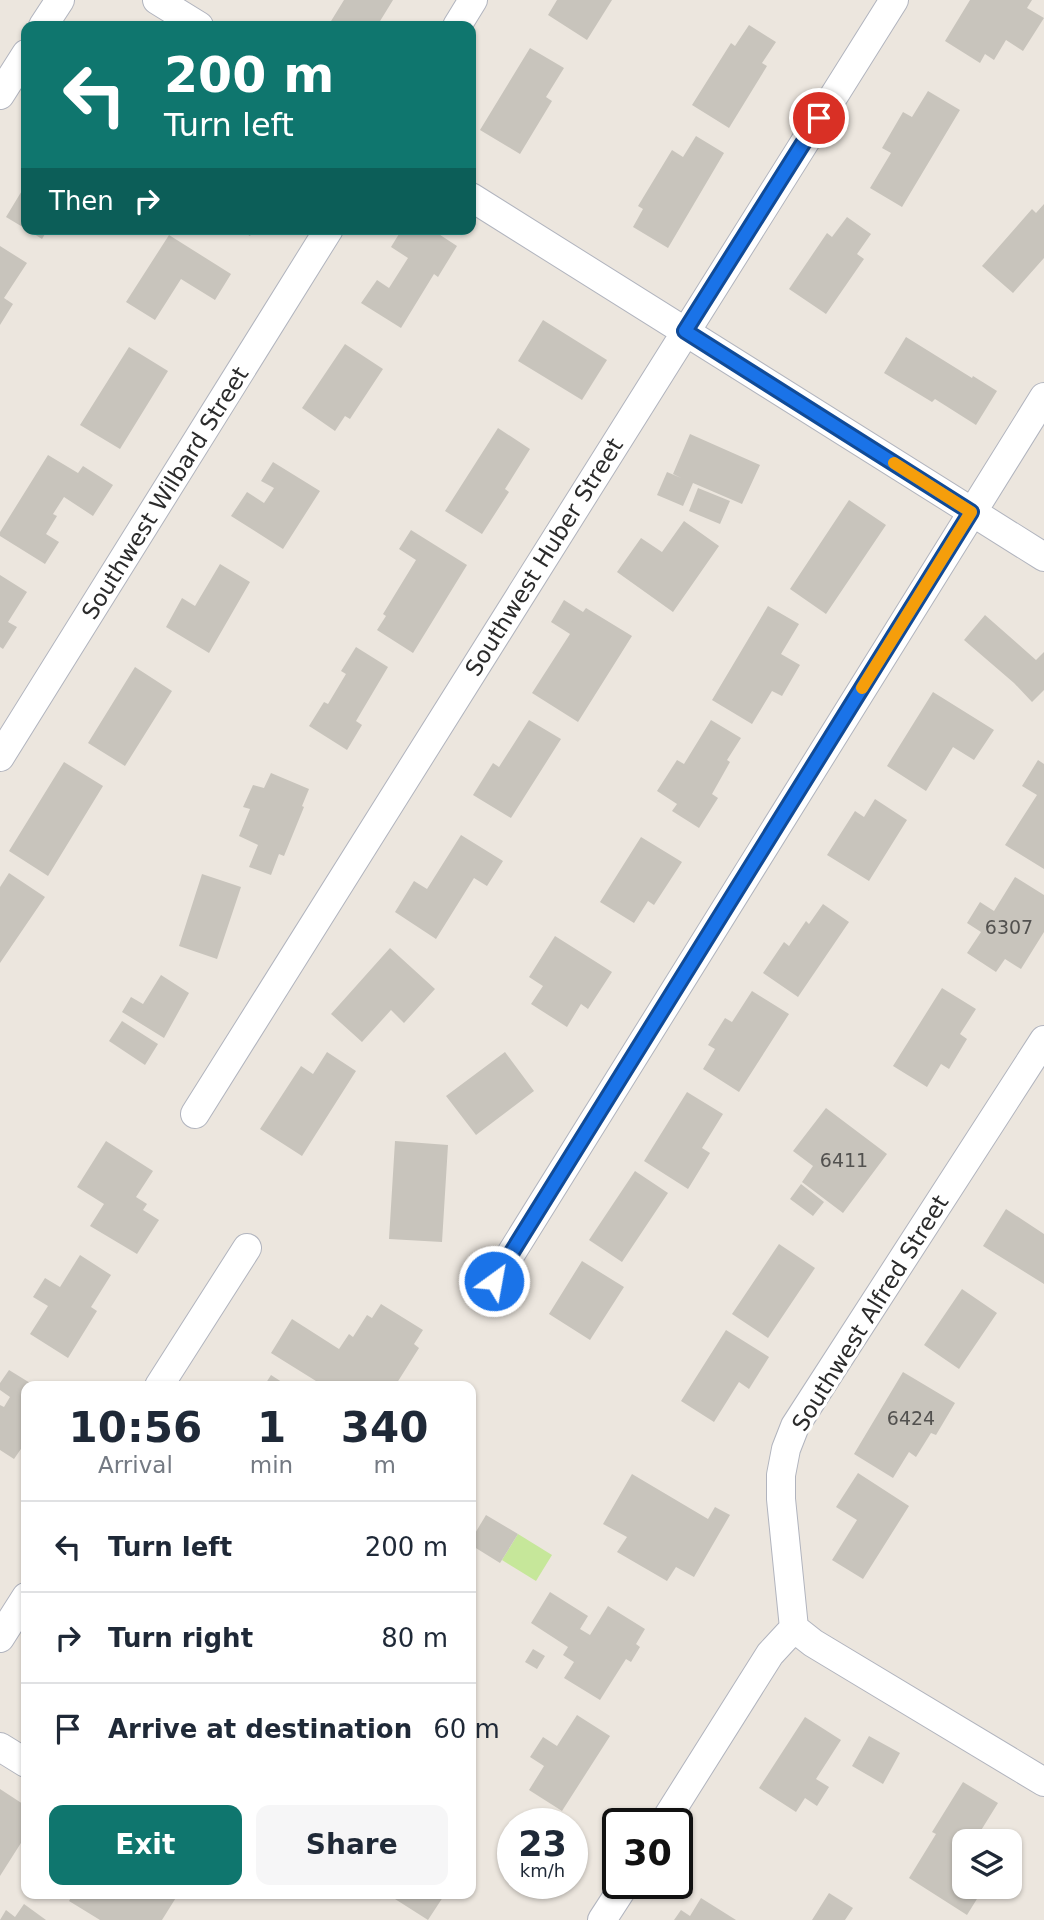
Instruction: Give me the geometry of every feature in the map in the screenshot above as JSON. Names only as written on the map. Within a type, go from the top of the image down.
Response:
[{"type":"street","points":[[46,21],[60,0]]},
{"type":"street","points":[[157,0],[191,21]]},
{"type":"street","points":[[460,21],[473,0]]},
{"type":"street","name":"Southwest Huber Street","points":[[195,1114],[894,0]]},
{"type":"street","points":[[0,95],[21,62]]},
{"type":"street","points":[[476,200],[1044,557]]},
{"type":"street","name":"Southwest Wilbard Street","points":[[0,757],[325,235]]},
{"type":"street","points":[[494,1281],[1044,397]]},
{"type":"street","name":"Southwest Alfred Street","points":[[794,1628],[780,1499],[786,1449],[795,1426],[1044,1040]]},
{"type":"street","points":[[162,1381],[247,1248]]},
{"type":"street","points":[[0,1638],[21,1605]]},
{"type":"street","points":[[673,1808],[770,1654],[794,1628],[813,1643],[1044,1782]]},
{"type":"street","points":[[0,1747],[21,1760]]},
{"type":"street","points":[[602,1920],[616,1899]]},
{"type":"green space","points":[[518,1534],[552,1555],[536,1581],[502,1560]]},
{"type":"building","points":[[344,0],[393,0],[380,21],[331,21]]},
{"type":"building","points":[[557,0],[612,0],[587,40],[548,15]]},
{"type":"building","points":[[970,0],[1032,0],[1027,8],[1044,18],[1023,51],[1006,40],[994,60],[985,54],[980,63],[945,41]]},
{"type":"building","points":[[749,25],[776,42],[762,63],[767,66],[729,128],[692,105],[731,43],[735,46]]},
{"type":"building","points":[[530,48],[564,68],[546,97],[552,101],[520,154],[480,130]]},
{"type":"building","points":[[928,91],[960,110],[902,207],[870,188],[891,153],[882,148],[903,112],[912,117]]},
{"type":"building","points":[[696,136],[724,153],[668,248],[633,227],[643,209],[638,206],[672,150],[683,157]]},
{"type":"building","points":[[21,192],[21,226],[6,217]]},
{"type":"building","points":[[1044,204],[1044,258],[1013,293],[982,266],[1032,209],[1036,213]]},
{"type":"building","points":[[847,217],[871,234],[857,254],[864,259],[826,314],[789,289],[827,233],[832,237]]},
{"type":"building","points":[[169,235],[231,274],[215,300],[181,279],[155,320],[126,302]]},
{"type":"building","points":[[398,235],[440,235],[457,246],[438,277],[434,274],[401,328],[361,303],[377,280],[389,288],[408,258],[391,247]]},
{"type":"building","points":[[0,246],[27,263],[4,298],[13,304],[0,325]]},
{"type":"building","points":[[543,320],[607,360],[582,400],[518,361]]},
{"type":"building","points":[[906,337],[997,391],[976,425],[935,399],[932,402],[884,373]]},
{"type":"building","points":[[345,344],[383,369],[350,419],[345,416],[335,431],[302,408]]},
{"type":"building","points":[[129,347],[168,371],[120,449],[80,425]]},
{"type":"building","points":[[498,428],[530,449],[505,489],[509,492],[482,534],[445,511]]},
{"type":"building","points":[[690,434],[760,465],[742,504],[693,483],[683,506],[657,495],[667,472],[681,478],[673,474]]},
{"type":"building","points":[[48,455],[78,473],[83,466],[113,485],[93,516],[64,497],[53,514],[57,516],[46,534],[59,542],[45,564],[0,536],[0,532]]},
{"type":"building","points":[[273,462],[320,491],[283,549],[231,516],[247,492],[264,503],[274,488],[261,481]]},
{"type":"building","points":[[698,488],[730,501],[720,524],[689,511]]},
{"type":"building","points":[[849,500],[886,525],[826,614],[790,589]]},
{"type":"building","points":[[684,521],[719,546],[673,612],[617,572],[641,538],[662,552]]},
{"type":"building","points":[[411,530],[467,565],[413,653],[377,630],[386,616],[383,614],[416,560],[399,549]]},
{"type":"building","points":[[220,564],[250,582],[209,653],[166,627],[182,598],[195,606]]},
{"type":"building","points":[[0,575],[27,592],[8,622],[17,627],[3,649],[0,647]]},
{"type":"building","points":[[564,600],[583,612],[586,608],[632,636],[578,722],[532,693],[570,634],[551,622]]},
{"type":"building","points":[[768,606],[799,624],[781,654],[800,665],[782,696],[772,691],[752,724],[712,700]]},
{"type":"building","points":[[985,615],[1036,660],[1044,652],[1044,690],[1032,702],[964,640]]},
{"type":"building","points":[[356,647],[388,667],[356,721],[362,725],[347,750],[309,726],[324,702],[328,704],[346,674],[341,671]]},
{"type":"building","points":[[135,667],[172,691],[125,766],[88,743]]},
{"type":"building","points":[[933,692],[994,730],[974,760],[953,747],[926,791],[887,766]]},
{"type":"building","points":[[529,720],[561,739],[511,818],[473,795],[493,763],[499,767]]},
{"type":"building","points":[[711,720],[741,738],[727,760],[730,762],[712,794],[718,798],[699,828],[672,811],[677,804],[657,791],[677,760],[684,764]]},
{"type":"building","points":[[1038,760],[1044,764],[1044,869],[1005,845],[1037,795],[1022,786]]},
{"type":"building","points":[[64,762],[103,786],[48,876],[9,851]]},
{"type":"building","points":[[271,773],[309,789],[284,856],[279,854],[271,875],[249,867],[258,845],[239,836],[250,809],[243,807],[253,785],[264,788]]},
{"type":"building","points":[[875,799],[907,820],[869,881],[827,855],[855,811],[864,817]]},
{"type":"building","points":[[461,835],[503,861],[487,886],[474,878],[436,939],[395,912],[414,881],[427,889]]},
{"type":"building","points":[[641,837],[682,862],[654,905],[648,901],[634,923],[600,902]]},
{"type":"building","points":[[9,873],[45,897],[0,963],[0,887]]},
{"type":"building","points":[[202,874],[241,887],[217,959],[179,946]]},
{"type":"building","points":[[1015,877],[1044,895],[1044,932],[1021,969],[1005,959],[996,972],[967,953],[981,932],[967,923],[980,902],[994,911]]},
{"type":"building","points":[[823,904],[849,922],[798,997],[763,973],[784,942],[789,946],[806,921],[809,924]]},
{"type":"building","points":[[555,936],[612,972],[588,1009],[581,1004],[567,1027],[531,1004],[543,986],[529,977]]},
{"type":"building","points":[[390,948],[435,989],[404,1023],[391,1010],[362,1042],[331,1014]]},
{"type":"building","points":[[161,975],[189,993],[164,1038],[122,1012],[131,997],[143,1004]]},
{"type":"building","points":[[942,988],[976,1009],[960,1034],[967,1039],[949,1069],[941,1064],[927,1087],[893,1066]]},
{"type":"building","points":[[752,991],[789,1014],[739,1092],[703,1069],[715,1049],[708,1045],[725,1018],[732,1022]]},
{"type":"building","points":[[122,1021],[158,1044],[145,1065],[109,1041]]},
{"type":"building","points":[[327,1052],[356,1071],[302,1156],[260,1129],[301,1066],[313,1074]]},
{"type":"building","points":[[505,1052],[534,1091],[476,1135],[446,1096]]},
{"type":"building","points":[[687,1092],[723,1114],[702,1148],[710,1153],[688,1189],[644,1161]]},
{"type":"building","points":[[826,1108],[887,1154],[843,1213],[802,1182],[813,1166],[793,1151]]},
{"type":"building","points":[[106,1141],[153,1171],[136,1197],[147,1204],[143,1210],[159,1220],[137,1254],[90,1226],[104,1204],[77,1187]]},
{"type":"building","points":[[395,1141],[448,1145],[442,1242],[389,1239]]},
{"type":"building","points":[[635,1171],[668,1193],[622,1262],[589,1240]]},
{"type":"building","points":[[801,1184],[824,1202],[813,1216],[790,1199]]},
{"type":"building","points":[[1006,1209],[1044,1234],[1044,1284],[983,1246]]},
{"type":"building","points":[[779,1244],[815,1268],[768,1338],[732,1314]]},
{"type":"building","points":[[80,1255],[111,1275],[91,1307],[97,1311],[68,1358],[30,1334],[48,1306],[33,1297],[45,1278],[60,1287]]},
{"type":"building","points":[[582,1261],[624,1287],[590,1340],[549,1314]]},
{"type":"building","points":[[962,1289],[997,1313],[959,1369],[924,1345]]},
{"type":"building","points":[[381,1304],[423,1330],[414,1344],[419,1348],[398,1381],[316,1381],[271,1353],[292,1319],[339,1349],[349,1334],[353,1337],[367,1315],[372,1318]]},
{"type":"building","points":[[726,1330],[769,1357],[749,1389],[739,1382],[714,1422],[681,1401]]},
{"type":"building","points":[[9,1370],[27,1381],[21,1381],[21,1449],[14,1459],[0,1450],[0,1405],[4,1407],[10,1397],[0,1390],[0,1383]]},
{"type":"building","points":[[903,1372],[955,1403],[936,1435],[931,1433],[916,1457],[909,1452],[893,1478],[854,1454]]},
{"type":"building","points":[[271,1375],[280,1381],[267,1381]]},
{"type":"building","points":[[858,1473],[909,1506],[863,1579],[832,1560],[857,1520],[836,1507]]},
{"type":"building","points":[[632,1474],[708,1519],[715,1507],[730,1515],[694,1577],[676,1567],[667,1581],[617,1552],[627,1537],[603,1524]]},
{"type":"building","points":[[486,1515],[518,1534],[500,1563],[476,1548],[476,1532]]},
{"type":"building","points":[[550,1592],[588,1616],[580,1629],[590,1635],[608,1606],[645,1629],[636,1644],[640,1647],[631,1662],[626,1659],[600,1700],[564,1678],[574,1662],[563,1655],[568,1647],[531,1623]]},
{"type":"building","points":[[533,1649],[545,1656],[537,1669],[525,1662]]},
{"type":"building","points":[[577,1715],[610,1736],[564,1808],[557,1808],[529,1790],[544,1766],[530,1757],[543,1737],[557,1746]]},
{"type":"building","points":[[805,1717],[841,1740],[816,1779],[829,1787],[817,1806],[805,1798],[796,1812],[759,1788]]},
{"type":"building","points":[[869,1736],[900,1753],[883,1784],[852,1766]]},
{"type":"building","points":[[963,1782],[998,1803],[982,1829],[952,1829],[952,1899],[977,1899],[967,1915],[909,1878],[936,1834],[932,1832]]},
{"type":"building","points":[[0,1789],[21,1803],[21,1843],[0,1876]]},
{"type":"building","points":[[829,1893],[853,1908],[845,1920],[812,1920]]},
{"type":"building","points":[[701,1898],[736,1920],[674,1920],[681,1910],[690,1916]]},
{"type":"building","points":[[175,1899],[162,1920],[100,1920],[69,1901]]},
{"type":"building","points":[[395,1899],[442,1899],[428,1920]]},
{"type":"building","points":[[24,1904],[46,1920],[0,1920],[6,1910],[15,1917]]},
{"type":"slow traffic","points":[[862,688],[971,512],[894,463]]},
{"type":"route","points":[[494,1281],[971,512],[685,331],[819,118]]}]
